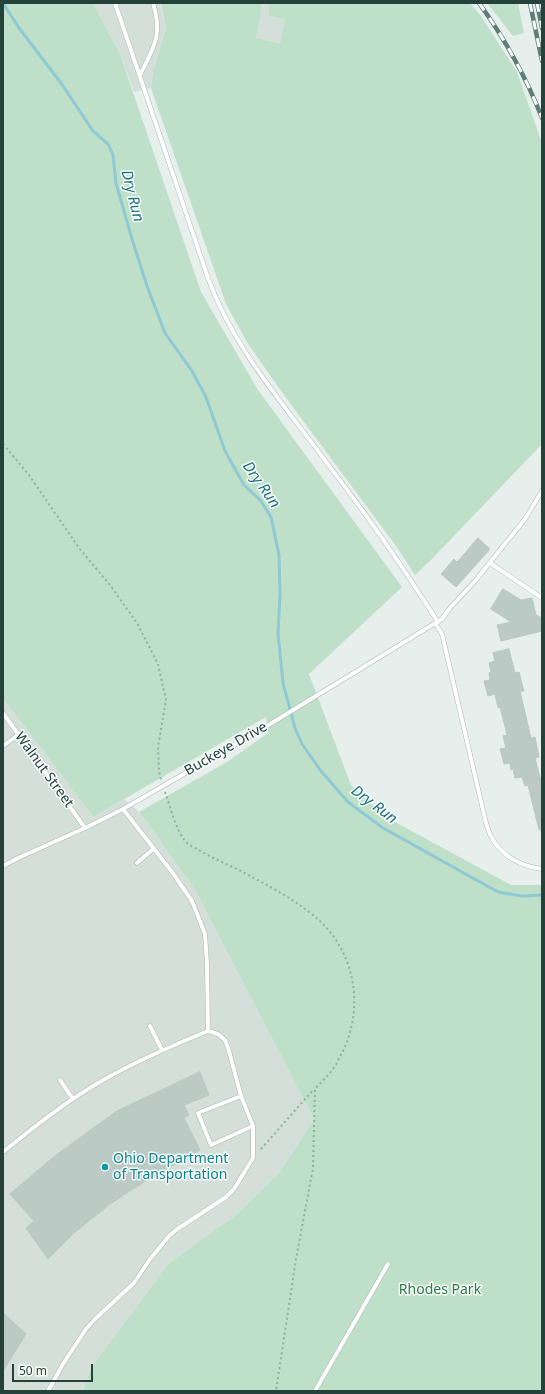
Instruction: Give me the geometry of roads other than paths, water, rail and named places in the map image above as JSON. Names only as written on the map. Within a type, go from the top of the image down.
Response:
[{"type":"lane","points":[[115,3],[216,301],[243,350],[371,521],[436,622],[442,634],[486,823],[492,839],[501,850],[512,859],[526,866],[542,869]]},
{"type":"lane","points":[[140,75],[156,39],[158,27],[157,15],[153,3]]},
{"type":"lane","name":"Buckeye Drive","points":[[3,866],[86,828],[123,809],[262,729],[442,619],[525,519],[542,491]]},
{"type":"lane","points":[[490,563],[542,598]]},
{"type":"lane","name":"Walnut Street","points":[[3,713],[86,828]]},
{"type":"lane","points":[[3,746],[18,735]]},
{"type":"lane","points":[[123,809],[172,872],[192,901],[205,934],[208,1031]]},
{"type":"lane","points":[[137,863],[153,849]]},
{"type":"lane","points":[[150,1026],[162,1050]]},
{"type":"lane","points":[[3,1152],[37,1125],[99,1082],[162,1050],[208,1031],[218,1034],[225,1040],[241,1096],[253,1126],[253,1158],[234,1189],[226,1197],[169,1236],[150,1259],[134,1283],[86,1329],[63,1364],[48,1391]]},
{"type":"lane","points":[[60,1080],[73,1099]]},
{"type":"lane","points":[[241,1096],[198,1113],[211,1144],[253,1126]]},
{"type":"lane","points":[[315,1391],[388,1264]]},
{"type":"waterway","name":"Dry Run","points":[[3,3],[19,28],[61,83],[93,131],[108,144],[113,155],[116,183],[132,239],[147,286],[165,333],[192,371],[206,397],[225,451],[244,485],[261,501],[271,517],[279,555],[280,594],[278,634],[283,683],[295,728],[302,744],[321,771],[348,802],[383,828],[498,892],[522,896],[542,895]]},
{"type":"railway","points":[[479,3],[498,30],[514,59],[542,118]]},
{"type":"railway","points":[[530,3],[542,61]]},
{"type":"railway","points":[[537,3],[542,28]]},
{"type":"place","name":"Ohio Department of Transportation","points":[[105,1167]]},
{"type":"park label","name":"Rhodes Park","points":[[440,1290]]}]
